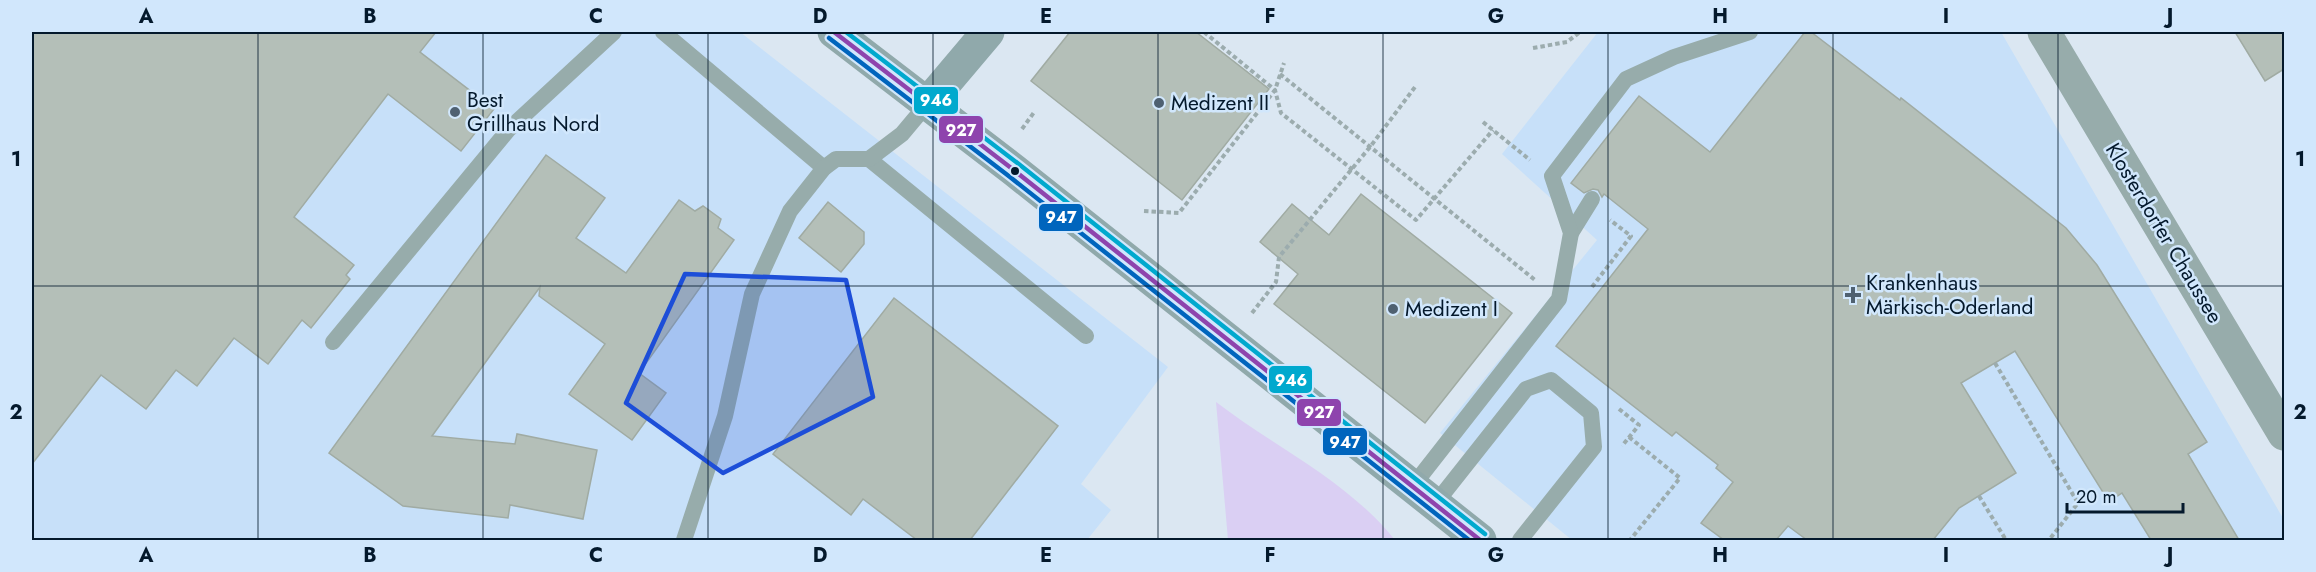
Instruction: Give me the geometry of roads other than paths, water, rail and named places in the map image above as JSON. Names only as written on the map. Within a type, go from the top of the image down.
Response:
[{"type":"main road","points":[[834,32],[928,103],[1480,540]]},
{"type":"main road","points":[[928,103],[988,32]]},
{"type":"street","name":"Klosterdorfer Chaussee","points":[[2044,32],[2284,434]]},
{"type":"lane","points":[[333,342],[509,129],[614,32]]},
{"type":"lane","points":[[663,32],[824,168]]},
{"type":"lane","points":[[1571,233],[1552,176],[1626,79],[1674,57],[1750,32]]},
{"type":"lane","points":[[684,540],[725,416],[752,294],[790,211],[824,168],[836,159],[869,159],[902,134],[928,103]]},
{"type":"lane","points":[[869,159],[1086,336]]},
{"type":"lane","points":[[1423,495],[1559,299],[1571,233],[1590,202]]},
{"type":"lane","points":[[1423,495],[1526,389],[1551,380],[1592,413],[1594,447],[1524,535]]},
{"type":"place","name":"Medizent II","points":[[1159,103]]},
{"type":"place","name":"Best Grillhaus Nord","points":[[455,112]]},
{"type":"place","name":"Krankenhaus Märkisch-Oderland","points":[[1853,295]]},
{"type":"place","name":"Medizent I","points":[[1393,309]]}]
